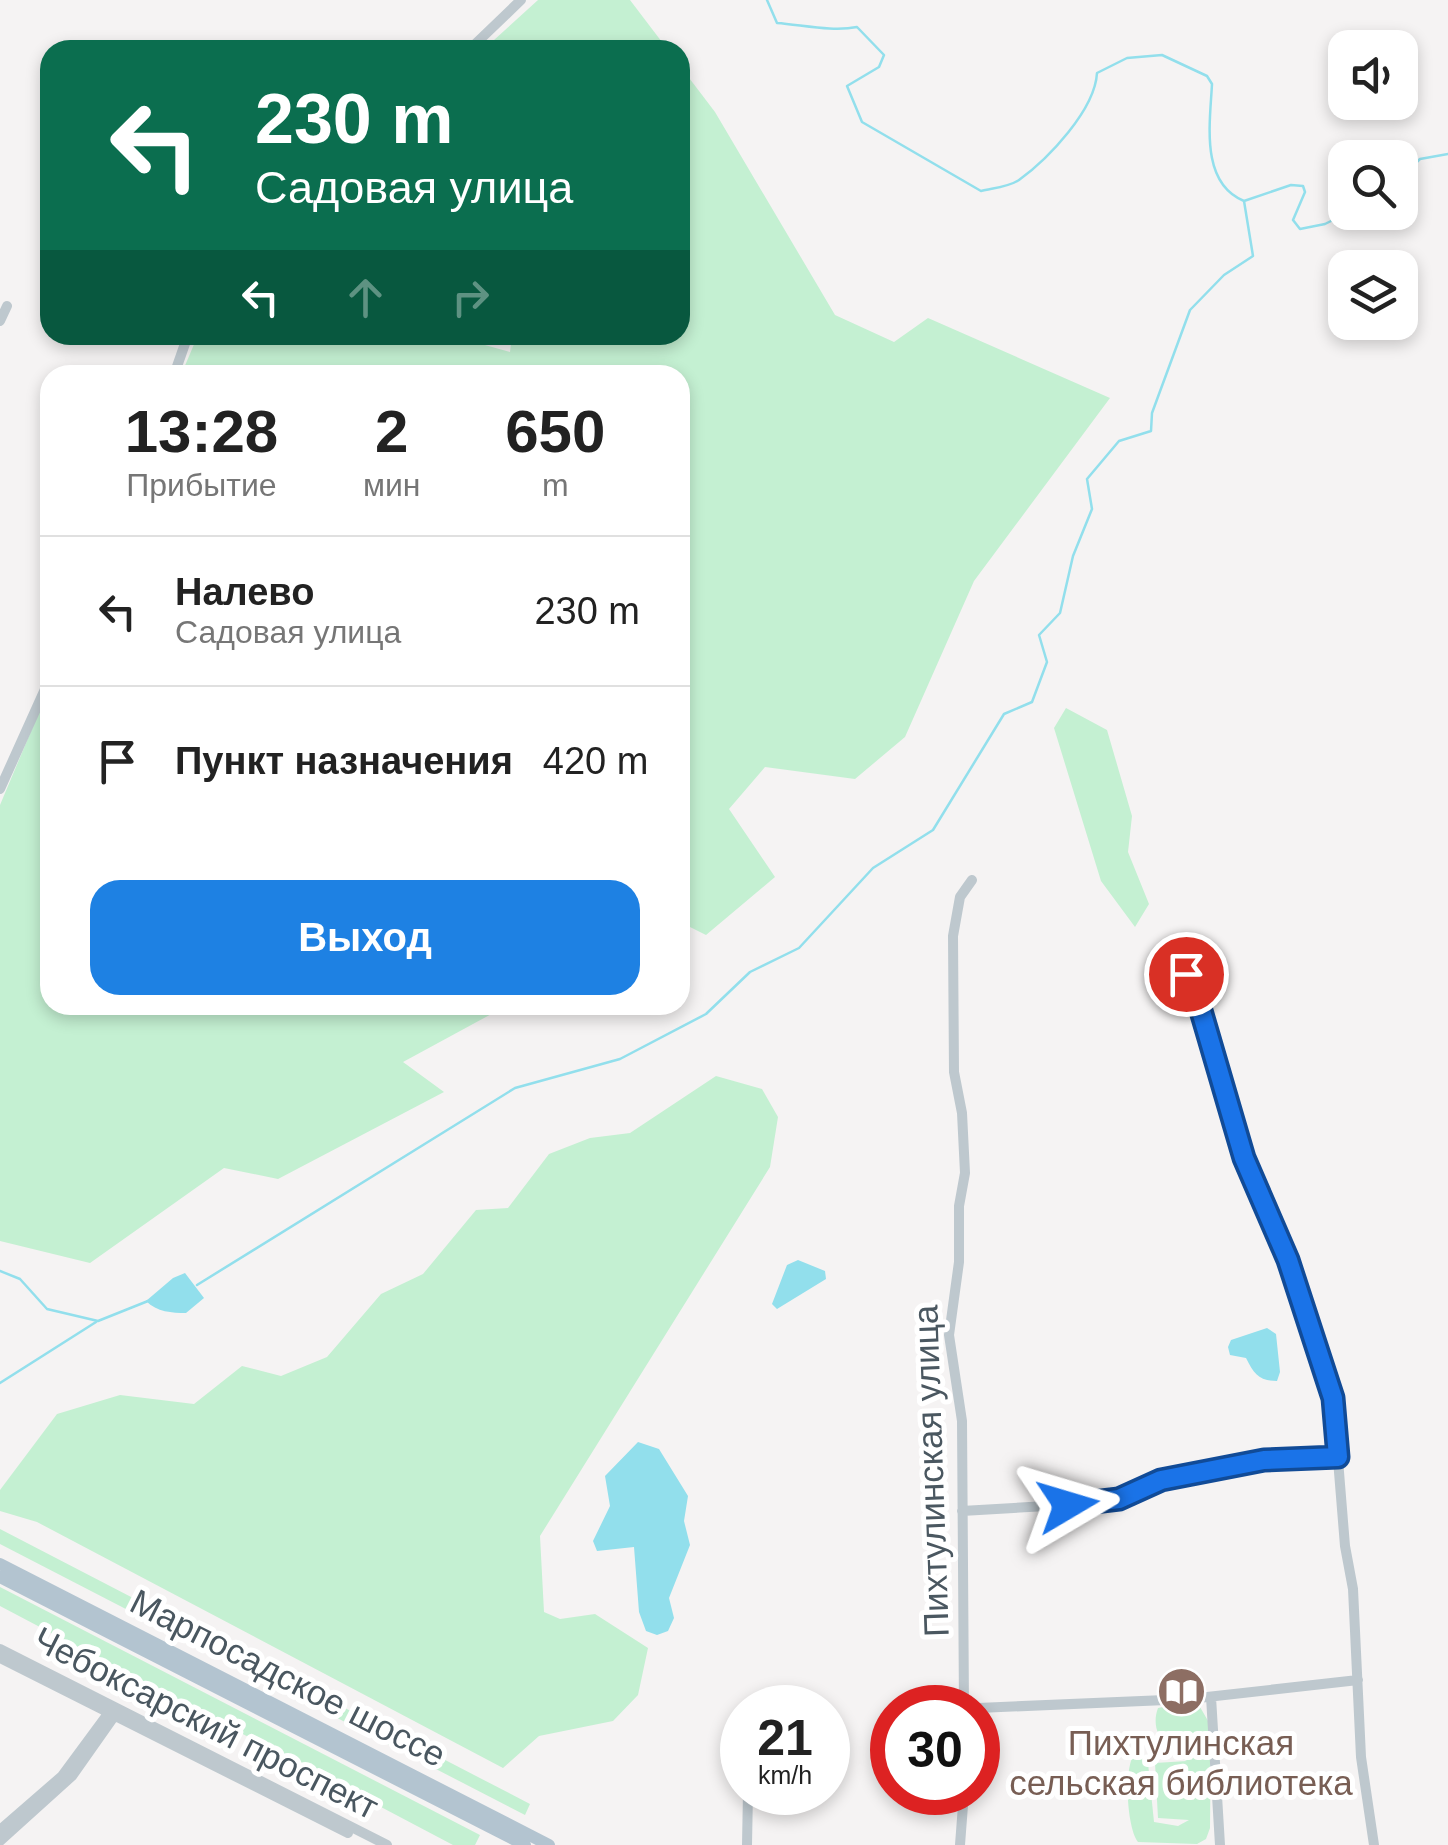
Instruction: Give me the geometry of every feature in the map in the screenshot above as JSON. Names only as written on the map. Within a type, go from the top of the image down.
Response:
[{"type":"main road","name":"Марпосадское шоссе","points":[[0,1564],[549,1845]]},
{"type":"main road","name":"Марпосадское шоссе","points":[[0,1577],[525,1845]]},
{"type":"street","points":[[479,40],[522,0]]},
{"type":"street","points":[[0,321],[7,306]]},
{"type":"street","points":[[0,789],[40,700]]},
{"type":"street","name":"Пихтулинская улица","points":[[964,1685],[962,1421],[949,1334],[965,1173],[962,1113],[954,1072],[953,936],[960,897],[972,880]]},
{"type":"street","points":[[1186,974],[1199,1004],[1244,1158],[1288,1260],[1333,1398],[1345,1546],[1354,1589],[1361,1757],[1374,1845]]},
{"type":"street","points":[[962,1511],[1098,1503],[1119,1499],[1161,1480],[1264,1460],[1338,1457]]},
{"type":"street","name":"Чебоксарский проспект","points":[[0,1649],[112,1712],[372,1845]]},
{"type":"street","name":"Чебоксарский проспект","points":[[0,1658],[386,1845]]},
{"type":"street","points":[[1000,1707],[1211,1697],[1358,1680]]},
{"type":"street","points":[[1211,1697],[1220,1845]]},
{"type":"street","points":[[0,1836],[72,1776],[112,1712]]},
{"type":"street","points":[[748,1815],[748,1845]]},
{"type":"street","points":[[960,1845],[962,1815]]},
{"type":"green space","points":[[538,0],[630,0],[660,40],[494,40]]},
{"type":"green space","points":[[690,79],[715,112],[835,315],[894,342],[928,318],[1110,398],[974,581],[905,737],[855,779],[765,767],[729,809],[775,877],[706,935],[690,927],[690,365],[185,365],[194,345],[485,345],[510,352],[511,345],[690,345]]},
{"type":"green space","points":[[1066,708],[1107,730],[1132,816],[1128,852],[1149,904],[1135,927],[1101,881],[1054,728]]},
{"type":"green space","points":[[40,710],[40,1015],[490,1015],[403,1062],[444,1092],[278,1179],[224,1168],[90,1263],[0,1241],[0,805]]},
{"type":"green space","points":[[716,1076],[762,1089],[778,1117],[770,1167],[540,1536],[544,1612],[560,1619],[595,1614],[648,1648],[638,1695],[613,1721],[539,1736],[503,1768],[37,1522],[0,1511],[0,1490],[57,1414],[120,1395],[194,1404],[242,1366],[281,1376],[327,1357],[381,1294],[423,1274],[476,1210],[508,1208],[549,1154],[590,1138],[630,1133]]},
{"type":"green space","points":[[0,1529],[530,1804],[525,1815],[0,1544]]},
{"type":"green space","points":[[0,1587],[480,1835],[475,1845],[453,1845],[0,1606]]},
{"type":"green space","points":[[1200,1707],[1211,1726],[1210,1828],[1206,1839],[1197,1844],[1138,1842],[1131,1824],[1128,1784],[1135,1753],[1148,1763],[1154,1822],[1178,1826],[1189,1820],[1158,1818],[1155,1763],[1187,1761],[1167,1747],[1158,1733],[1158,1708]]},
{"type":"water","points":[[798,1260],[825,1271],[826,1279],[777,1309],[772,1304],[787,1265]]},
{"type":"water","points":[[185,1273],[204,1298],[186,1313],[160,1310],[146,1301],[173,1278]]},
{"type":"water","points":[[1267,1328],[1276,1334],[1280,1372],[1277,1381],[1258,1376],[1246,1358],[1230,1355],[1228,1347],[1231,1340]]},
{"type":"water","points":[[638,1442],[659,1449],[688,1496],[684,1521],[690,1545],[669,1598],[674,1618],[668,1631],[657,1635],[646,1631],[639,1612],[634,1547],[597,1551],[593,1541],[610,1506],[605,1476]]},
{"type":"waterway","points":[[767,0],[777,23],[857,27],[884,55],[879,67],[847,86],[862,122],[981,191],[1019,180],[1056,147],[1088,102],[1097,73],[1127,58],[1162,55],[1207,76],[1212,84],[1211,150],[1220,181],[1230,192],[1244,201],[1291,185],[1303,186],[1305,192],[1293,220],[1300,229],[1328,222]]},
{"type":"waterway","points":[[1418,161],[1448,154]]},
{"type":"waterway","points":[[197,1285],[515,1088],[620,1059],[706,1014],[750,972],[799,948],[873,868],[933,830],[1004,714],[1032,702],[1047,662],[1039,635],[1060,613],[1073,556],[1092,509],[1087,479],[1119,441],[1151,431],[1152,413],[1190,310],[1224,275],[1253,256],[1244,201]]},
{"type":"waterway","points":[[0,1271],[20,1279],[47,1309],[98,1321],[148,1301]]},
{"type":"waterway","points":[[0,1383],[96,1322]]},
{"type":"place","name":"Пихтулинская сельская библиотека","points":[[1181,1691]]},
{"type":"route","points":[[1068,1505],[1119,1499],[1161,1480],[1264,1460],[1338,1457],[1333,1398],[1288,1260],[1244,1158],[1199,1004],[1186,974]]}]
